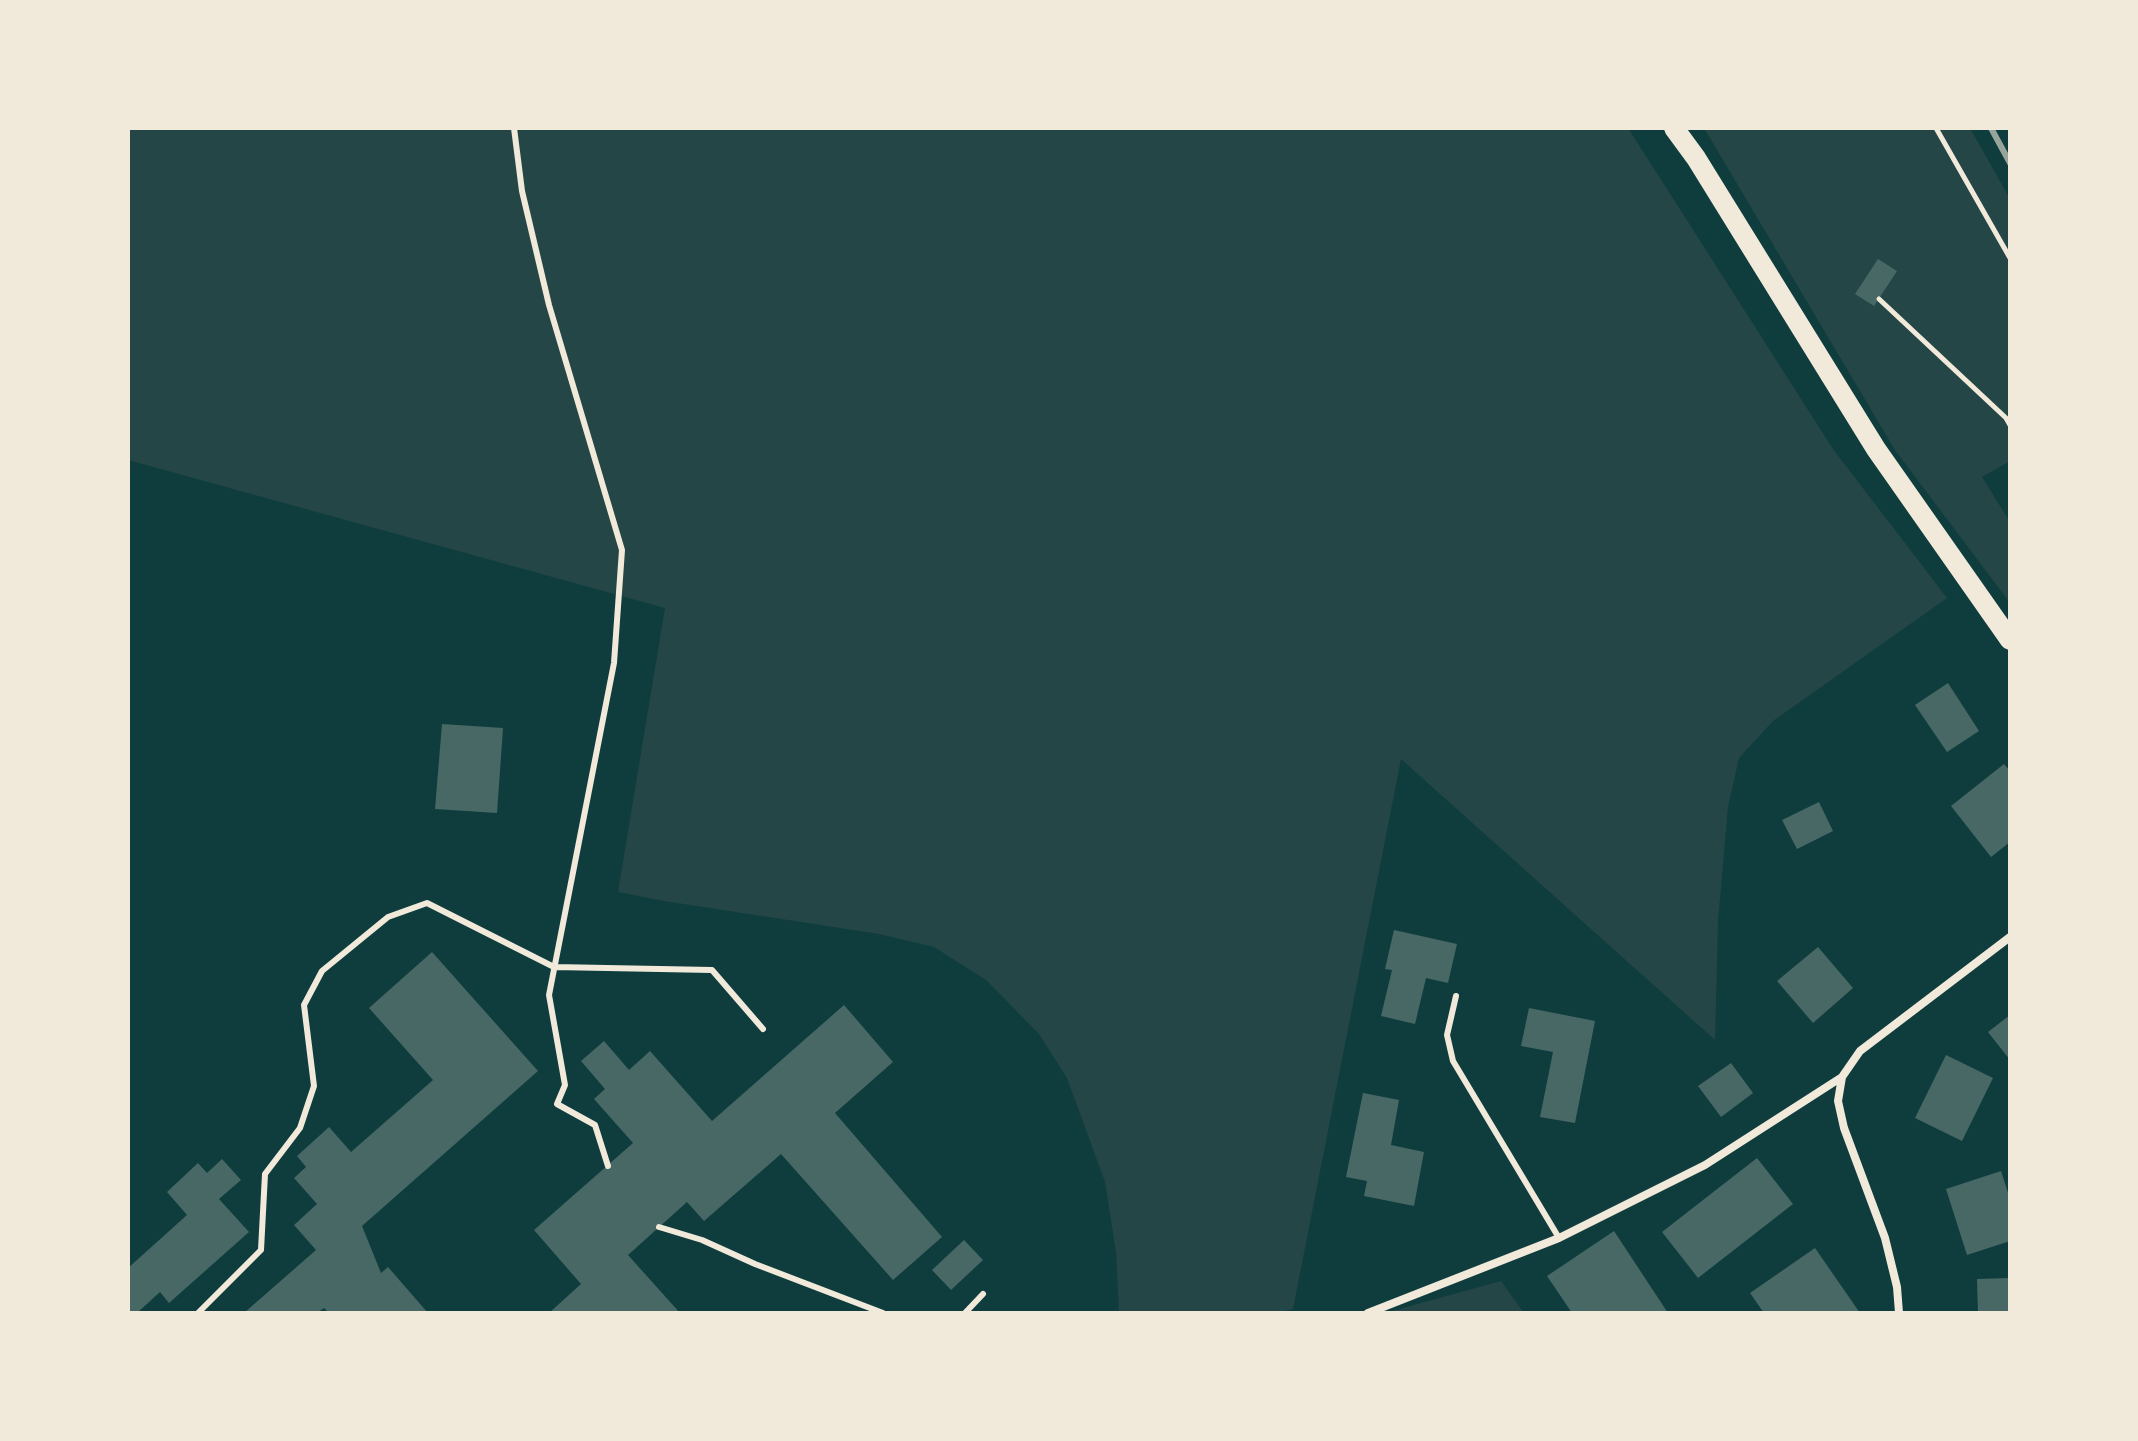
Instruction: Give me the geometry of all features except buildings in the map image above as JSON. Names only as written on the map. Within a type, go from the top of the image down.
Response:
[{"type":"main road","points":[[1674,128],[1696,158],[1876,449],[2010,640]]},
{"type":"street","points":[[1368,1313],[1559,1238],[1705,1165],[1842,1077],[1860,1051],[2010,937]]},
{"type":"street","points":[[1842,1077],[1838,1101],[1844,1128],[1885,1238],[1897,1287],[1899,1313]]},
{"type":"lane","points":[[514,128],[522,191],[542,278],[622,550],[614,663],[549,995],[565,1085],[557,1104],[595,1125],[608,1166]]},
{"type":"lane","points":[[198,1313],[261,1250],[265,1174],[300,1128],[314,1086],[304,1005],[322,971],[388,917],[427,903],[554,967],[712,970],[763,1029]]},
{"type":"lane","points":[[1456,996],[1447,1035],[1453,1061],[1559,1238]]},
{"type":"lane","points":[[659,1227],[702,1240],[755,1264],[883,1313]]},
{"type":"lane","points":[[965,1313],[983,1294]]},
{"type":"path","points":[[1936,128],[2010,258]]},
{"type":"path","points":[[1879,299],[2010,425]]},
{"type":"shaded area","points":[[128,128],[1628,128],[1833,449],[1947,598],[1773,721],[1739,758],[1728,807],[1718,921],[1715,1040],[1401,759],[1293,1309],[1277,1313],[1119,1313],[1116,1252],[1105,1182],[1067,1078],[1039,1034],[986,980],[934,947],[879,934],[618,892],[665,608],[128,460]]},
{"type":"shaded area","points":[[1704,128],[1970,128],[2010,199],[2010,461],[1982,477],[2010,522],[2010,603],[1895,450]]},
{"type":"shaded area","points":[[1501,1281],[1524,1313],[1385,1313]]},
{"type":"railway","points":[[1991,128],[2010,163]]}]
